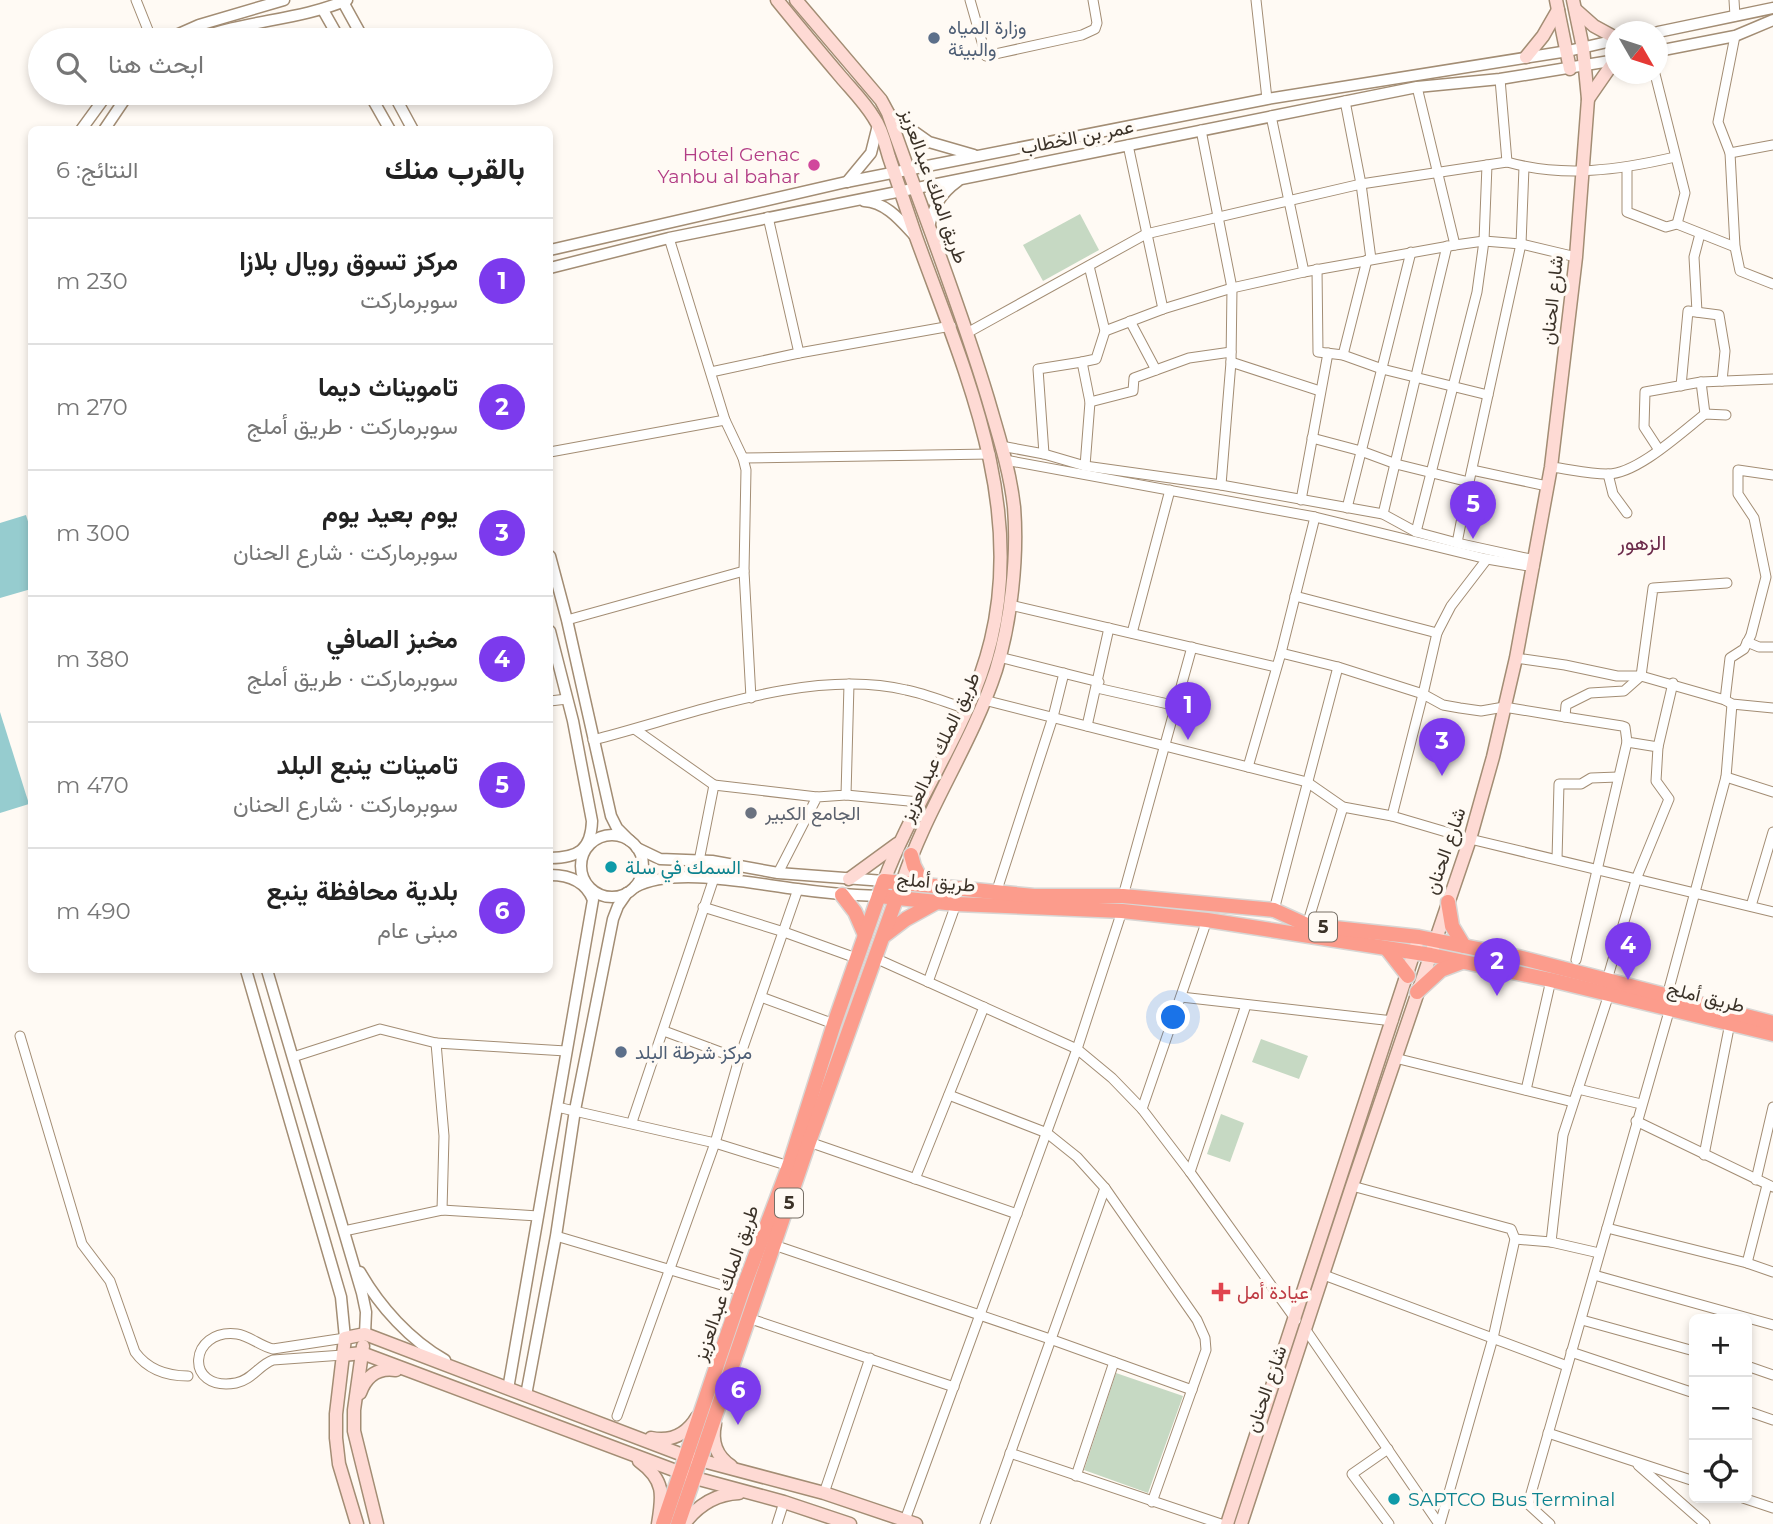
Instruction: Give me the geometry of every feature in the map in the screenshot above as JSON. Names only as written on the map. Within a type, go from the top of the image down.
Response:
[{"type":"highway","points":[[911,855],[924,885]]},
{"type":"highway","name":"طريق أملج","points":[[1608,987],[1551,981],[1415,952],[1207,920],[1122,911],[956,904],[879,896],[884,881],[1034,896],[1123,896],[1274,910],[1307,925],[1419,937],[1518,957],[1608,987],[1773,1023]]},
{"type":"highway","name":"طريق الملك عبدالعزيز","points":[[712,1405],[748,1318],[902,883]]},
{"type":"highway","points":[[842,895],[855,912],[865,935]]},
{"type":"highway","name":"طريق الملك عبدالعزيز","points":[[678,1524],[689,1475],[712,1405],[742,1291],[789,1166],[856,957],[879,896]]},
{"type":"highway","points":[[884,936],[906,919],[936,902]]},
{"type":"highway","points":[[1448,902],[1452,926],[1464,946]]},
{"type":"highway","points":[[1387,949],[1408,975]]},
{"type":"highway","points":[[1418,992],[1441,970],[1463,962]]},
{"type":"highway","name":"طريق أملج","points":[[1668,1002],[1773,1034]]},
{"type":"highway","name":"طريق الملك عبدالعزيز","points":[[661,1524],[689,1475]]},
{"type":"main road","name":"طريق الملك عبدالعزيز","points":[[776,0],[864,104],[878,125],[916,238],[951,327],[990,454],[999,502],[1001,570],[991,639],[967,709],[898,844],[884,881]]},
{"type":"main road","name":"طريق الملك عبدالعزيز","points":[[796,0],[881,100],[888,113],[967,333],[1005,460],[1014,507],[1010,605],[999,657],[984,700],[911,855],[902,883]]},
{"type":"main road","points":[[1557,5],[1570,69]]},
{"type":"main road","points":[[1526,57],[1543,36],[1557,5]]},
{"type":"main road","points":[[1574,5],[1594,26],[1605,33]]},
{"type":"main road","name":"شارع الحنان","points":[[1241,1524],[1470,839],[1516,658],[1551,467],[1576,257],[1588,99],[1583,48],[1574,5]]},
{"type":"main road","points":[[1588,99],[1605,74]]},
{"type":"main road","points":[[849,878],[898,844]]},
{"type":"main road","name":"شارع الحنان","points":[[1227,1524],[1296,1320],[1419,937]]},
{"type":"main road","points":[[365,1334],[354,1410],[357,1450],[377,1524]]},
{"type":"main road","points":[[357,1524],[339,1464],[336,1414],[345,1338],[365,1334],[694,1459],[824,1493],[911,1522]]},
{"type":"main road","points":[[343,1355],[362,1353],[689,1475],[850,1524]]},
{"type":"main road","points":[[354,1410],[363,1386],[376,1372],[392,1369],[427,1377]]},
{"type":"main road","points":[[631,1435],[661,1440],[677,1436],[712,1405]]},
{"type":"main road","points":[[712,1405],[717,1452],[729,1464],[744,1472]]},
{"type":"main road","points":[[624,1451],[652,1472],[660,1485],[661,1524]]},
{"type":"main road","points":[[684,1524],[694,1509],[707,1501],[729,1493],[748,1493]]},
{"type":"street","points":[[136,0],[147,28]]},
{"type":"street","points":[[192,28],[284,0]]},
{"type":"street","points":[[970,0],[986,56],[1082,35],[1095,29],[1097,23],[1093,0]]},
{"type":"street","points":[[1256,0],[1268,99]]},
{"type":"street","points":[[1734,0],[1735,16]]},
{"type":"street","points":[[235,28],[323,10],[345,1],[358,28]]},
{"type":"street","points":[[1668,30],[1773,8]]},
{"type":"street","points":[[323,10],[333,28]]},
{"type":"street","points":[[1668,49],[1735,36],[1773,20]]},
{"type":"street","points":[[1735,36],[1718,122],[1730,153],[1735,247],[1740,271],[1773,284]]},
{"type":"street","name":"عمر بن الخطاب","points":[[553,249],[908,170],[1268,99],[1568,51],[1605,42]]},
{"type":"street","name":"عمر بن الخطاب","points":[[553,267],[768,217],[1418,87],[1500,79],[1605,62]]},
{"type":"street","points":[[1500,79],[1507,162]]},
{"type":"street","points":[[1657,84],[1685,192],[1678,224]]},
{"type":"street","points":[[1383,514],[1451,246],[1418,87]]},
{"type":"street","points":[[1343,355],[1369,260],[1361,184],[1345,102]]},
{"type":"street","points":[[84,126],[99,105]]},
{"type":"street","points":[[107,126],[121,105]]},
{"type":"street","points":[[376,105],[388,126]]},
{"type":"street","points":[[400,105],[412,126]]},
{"type":"street","points":[[888,113],[929,142],[980,156]]},
{"type":"street","points":[[1271,116],[1304,272]]},
{"type":"street","points":[[846,183],[871,153],[878,125]]},
{"type":"street","points":[[1201,130],[1232,288],[1231,357],[1222,485]]},
{"type":"street","points":[[1128,145],[1163,309]]},
{"type":"street","points":[[1730,153],[1773,145]]},
{"type":"street","points":[[967,333],[1146,234],[1361,184],[1507,162],[1524,167],[1582,172],[1627,168],[1675,157]]},
{"type":"street","points":[[1416,532],[1477,292],[1484,242],[1487,165]]},
{"type":"street","points":[[1457,543],[1521,244],[1524,167]]},
{"type":"street","points":[[1627,168],[1627,212],[1666,227],[1678,224],[1735,247]]},
{"type":"street","points":[[929,231],[932,214],[941,195],[962,178]]},
{"type":"street","points":[[854,200],[871,201],[888,210],[916,238]]},
{"type":"street","points":[[768,217],[799,353]]},
{"type":"street","points":[[1698,312],[1694,257],[1700,234]]},
{"type":"street","points":[[669,238],[725,420],[746,470],[744,571],[751,698]]},
{"type":"street","points":[[1105,331],[1163,309],[1232,288],[1304,272],[1451,246],[1484,242],[1521,244],[1576,257]]},
{"type":"street","points":[[1347,508],[1411,253]]},
{"type":"street","points":[[1044,454],[1038,369],[1096,359],[1105,331],[1089,266]]},
{"type":"street","points":[[1317,270],[1318,352],[1343,355],[1382,369],[1488,395]]},
{"type":"street","points":[[1681,386],[1688,311],[1719,315],[1725,351],[1722,382]]},
{"type":"street","points":[[1130,321],[1156,370]]},
{"type":"street","points":[[711,372],[799,353],[951,327]]},
{"type":"street","points":[[1301,499],[1328,353]]},
{"type":"street","points":[[1090,402],[1133,391],[1134,378],[1189,358],[1231,357],[1321,391]]},
{"type":"street","points":[[1082,362],[1090,402],[1085,466]]},
{"type":"street","points":[[1659,450],[1644,427],[1645,392],[1701,382],[1773,379]]},
{"type":"street","points":[[1701,382],[1705,414]]},
{"type":"street","points":[[1551,467],[1608,474],[1622,472],[1659,450],[1705,414],[1726,415]]},
{"type":"street","points":[[553,451],[725,420]]},
{"type":"street","points":[[1312,439],[1469,482]]},
{"type":"street","points":[[1001,446],[1044,454],[1085,466],[1222,485],[1383,514],[1416,532],[1534,563]]},
{"type":"street","points":[[743,458],[990,454]]},
{"type":"street","points":[[1005,460],[1315,517],[1487,559],[1534,563]]},
{"type":"street","points":[[1472,470],[1547,486]]},
{"type":"street","points":[[1550,1524],[1528,1504],[1641,1104],[1726,776],[1730,658],[1744,649],[1770,573],[1754,518],[1738,494],[1738,470],[1773,475]]},
{"type":"street","points":[[1608,474],[1613,494],[1627,513]]},
{"type":"street","points":[[1132,633],[1170,490]]},
{"type":"street","points":[[1248,767],[1281,653],[1315,517]]},
{"type":"street","points":[[1392,816],[1437,633],[1451,606],[1487,559]]},
{"type":"street","points":[[553,567],[611,816],[617,828],[650,856],[660,859],[699,861],[778,873],[884,881]]},
{"type":"street","points":[[567,620],[744,571]]},
{"type":"street","points":[[1565,717],[1566,705],[1590,693],[1624,691],[1641,676],[1653,588],[1727,583]]},
{"type":"street","points":[[1295,596],[1437,633]]},
{"type":"street","points":[[1010,605],[1276,667]]},
{"type":"street","points":[[1087,726],[1109,628]]},
{"type":"street","points":[[1747,642],[1759,647],[1773,647]]},
{"type":"street","points":[[508,1389],[593,900],[580,867],[592,835],[592,821],[553,643]]},
{"type":"street","points":[[1123,896],[1192,646]]},
{"type":"street","points":[[1281,653],[1338,667],[1423,694],[1443,705],[1481,710],[1504,707],[1625,727],[1626,742],[1576,960]]},
{"type":"street","points":[[999,657],[1177,706]]},
{"type":"street","points":[[1516,658],[1617,676],[1641,676],[1728,702],[1773,708]]},
{"type":"street","points":[[1274,910],[1338,667]]},
{"type":"street","points":[[996,893],[1053,717],[1064,673]]},
{"type":"street","points":[[846,795],[849,684]]},
{"type":"street","points":[[593,740],[803,687],[849,684],[906,690],[967,709]]},
{"type":"street","points":[[1551,1242],[1563,1135],[1608,987],[1637,877],[1669,799],[1656,781],[1658,747],[1673,684]]},
{"type":"street","points":[[553,701],[567,699]]},
{"type":"street","points":[[984,700],[1307,782],[1343,807],[1392,816],[1470,839],[1637,877],[1773,912]]},
{"type":"street","points":[[636,730],[714,785],[817,797],[846,795],[919,802]]},
{"type":"street","points":[[1626,742],[1658,747]]},
{"type":"street","points":[[1726,776],[1773,792]]},
{"type":"street","points":[[1557,859],[1559,785],[1581,784],[1591,778],[1618,777]]},
{"type":"street","points":[[699,861],[714,785]]},
{"type":"street","points":[[778,873],[817,797]]},
{"type":"street","points":[[1307,925],[1343,807]]},
{"type":"street","points":[[1751,906],[1773,832]]},
{"type":"street","points":[[526,1395],[556,1236],[575,1110],[613,919],[641,878],[643,867],[634,844],[612,835],[593,841],[575,854],[553,858]]},
{"type":"street","points":[[553,876],[573,879],[606,897],[617,897],[648,880],[660,878],[714,878],[842,895],[879,896]]},
{"type":"street","points":[[632,1122],[714,878]]},
{"type":"street","points":[[617,1416],[715,1143],[739,1059],[798,889]]},
{"type":"street","points":[[928,982],[956,904]]},
{"type":"street","points":[[703,907],[856,957]]},
{"type":"street","points":[[911,1522],[954,1387],[1077,1049],[1122,911]]},
{"type":"street","points":[[1142,1110],[1207,920]]},
{"type":"street","points":[[875,958],[1077,1049],[1112,1079],[1142,1110],[1190,1172],[1296,1320]]},
{"type":"street","points":[[207,1379],[199,1367],[199,1352],[209,1340],[227,1334],[248,1338],[272,1349],[345,1338],[338,1285],[247,973]]},
{"type":"street","points":[[268,973],[350,1252],[366,1312],[365,1334]]},
{"type":"street","points":[[1526,1090],[1551,981]]},
{"type":"street","points":[[1181,997],[1393,1021]]},
{"type":"street","points":[[761,998],[834,1024]]},
{"type":"street","points":[[1190,1172],[1246,1004]]},
{"type":"street","points":[[915,1179],[984,1007]]},
{"type":"street","points":[[1704,1156],[1730,1023]]},
{"type":"street","points":[[293,1057],[380,1030],[436,1043],[566,1051]]},
{"type":"street","points":[[664,1031],[739,1059]]},
{"type":"street","points":[[20,1035],[82,1244],[110,1281],[135,1352],[141,1360],[156,1370],[176,1376],[195,1375],[220,1384],[232,1384],[251,1377],[266,1362],[273,1360],[343,1355]]},
{"type":"street","points":[[436,1043],[444,1136],[442,1210]]},
{"type":"street","points":[[1395,1058],[1573,1102]]},
{"type":"street","points":[[1578,1089],[1641,1104]]},
{"type":"street","points":[[949,1096],[1046,1133],[1077,1157],[1105,1188],[1197,1320],[1205,1338],[1206,1350],[1152,1502]]},
{"type":"street","points":[[557,1107],[715,1143],[789,1166]]},
{"type":"street","points":[[1756,1180],[1773,1107]]},
{"type":"street","points":[[1636,1121],[1770,1186],[1747,1263]]},
{"type":"street","points":[[809,1142],[1017,1214]]},
{"type":"street","points":[[1352,1186],[1511,1229],[1515,1239],[1493,1338],[1439,1524]]},
{"type":"street","points":[[985,1524],[1105,1188]]},
{"type":"street","points":[[344,1231],[442,1210],[538,1216]]},
{"type":"street","points":[[1606,1228],[1773,1272]]},
{"type":"street","points":[[556,1236],[742,1291]]},
{"type":"street","points":[[1515,1239],[1551,1242],[1600,1253]]},
{"type":"street","points":[[774,1245],[980,1314],[1192,1391]]},
{"type":"street","points":[[350,1252],[368,1286],[399,1323],[436,1355],[469,1374]]},
{"type":"street","points":[[1594,1275],[1773,1325]]},
{"type":"street","points":[[1324,1276],[1567,1366]]},
{"type":"street","points":[[748,1318],[954,1387]]},
{"type":"street","points":[[1582,1320],[1689,1350]]},
{"type":"street","points":[[1306,1330],[1439,1524]]},
{"type":"street","points":[[1572,1352],[1689,1391]]},
{"type":"street","points":[[824,1493],[870,1358]]},
{"type":"street","points":[[188,1376],[198,1360]]},
{"type":"street","points":[[1076,1476],[1114,1362]]},
{"type":"street","points":[[1752,1368],[1773,1375]]},
{"type":"street","points":[[1752,1413],[1773,1420]]},
{"type":"street","points":[[1548,1433],[1689,1479]]},
{"type":"street","points":[[1388,1449],[1352,1474],[1389,1524]]},
{"type":"street","points":[[1010,1453],[1221,1524]]},
{"type":"street","points":[[1634,1461],[1705,1524]]},
{"type":"street","points":[[1752,1501],[1773,1508]]},
{"type":"street","points":[[777,1524],[783,1502]]},
{"type":"green space","points":[[1080,214],[1099,250],[1043,281],[1023,245]]},
{"type":"green space","points":[[1261,1039],[1308,1056],[1299,1079],[1252,1062]]},
{"type":"green space","points":[[1221,1114],[1244,1123],[1230,1162],[1207,1154]]},
{"type":"green space","points":[[1116,1373],[1183,1396],[1148,1493],[1084,1470]]},
{"type":"water","points":[[26,515],[28,521],[28,590],[0,598],[0,523]]},
{"type":"water","points":[[0,712],[28,804],[0,813]]},
{"type":"place","name":"وزارة المياه والبيئة","points":[[934,38]]},
{"type":"place","name":"Hotel Genac Yanbu al bahar","points":[[814,165]]},
{"type":"place","name":"تامينات ينبع البلد","points":[[1473,539]]},
{"type":"place","name":"مركز تسوق رويال بلازا","points":[[1188,740]]},
{"type":"place","name":"يوم بعيد يوم","points":[[1442,776]]},
{"type":"place","name":"الجامع الكبير","points":[[751,813]]},
{"type":"place","name":"السمك في سلة","points":[[611,867]]},
{"type":"place","name":"مخبز الصافي","points":[[1628,980]]},
{"type":"place","name":"تامويناث ديما","points":[[1497,996]]},
{"type":"place","name":"مركز شرطة البلد","points":[[621,1052]]},
{"type":"place","name":"عيادة أمل","points":[[1221,1292]]},
{"type":"place","name":"بلدية محافظة ينبع","points":[[738,1425]]},
{"type":"place","name":"SAPTCO Bus Terminal","points":[[1394,1499]]},
{"type":"district","name":"الزهور","points":[[1642,542]]}]
